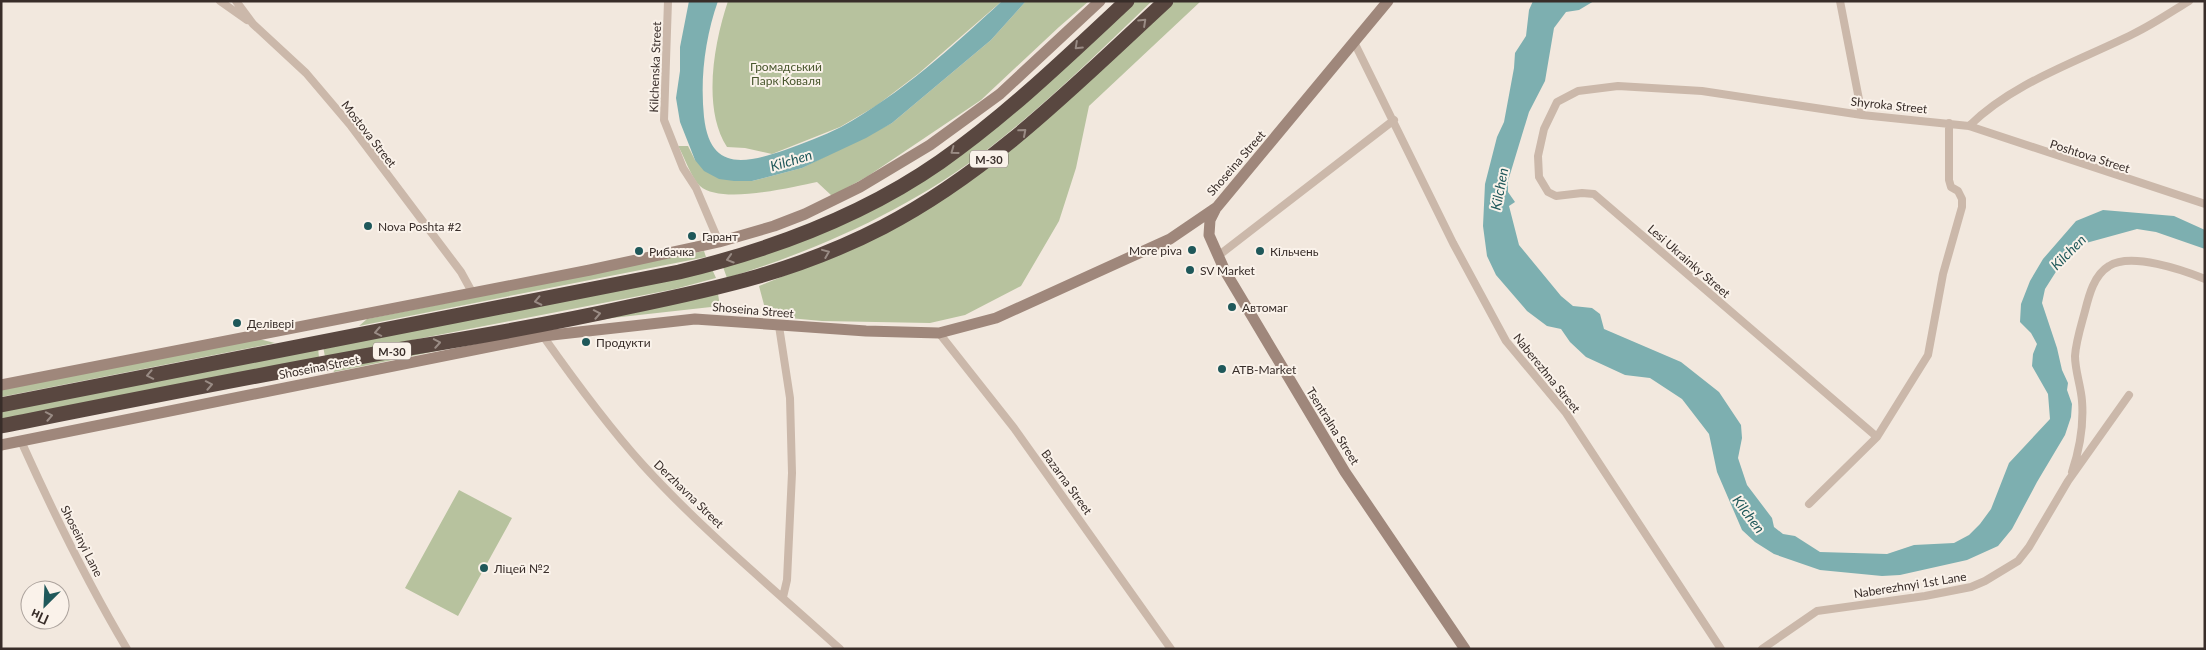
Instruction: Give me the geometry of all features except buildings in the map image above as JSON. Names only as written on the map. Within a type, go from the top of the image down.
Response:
[{"type":"highway","name":"М-30","points":[[1,405],[679,272],[731,259],[777,244],[858,210],[938,163],[998,117],[1127,1]]},
{"type":"highway","name":"М-30","points":[[1,426],[324,363],[575,318],[732,285],[797,265],[886,226],[984,163],[1026,130],[1166,1]]},
{"type":"street","points":[[220,1],[253,24]]},
{"type":"street","name":"Mostova Street","points":[[236,1],[253,24],[306,73],[350,126],[461,272],[472,292]]},
{"type":"street","name":"Kilchenska Street","points":[[668,1],[664,120],[683,168],[700,196],[719,242]]},
{"type":"street","points":[[1,385],[564,275],[719,242],[805,214],[860,187],[930,145],[1000,94],[1100,1]]},
{"type":"street","name":"Shoseina Street","points":[[1,445],[543,336],[696,319],[755,322],[779,326],[939,333],[996,318],[1170,239],[1217,207],[1388,1]]},
{"type":"street","points":[[1840,1],[1862,115]]},
{"type":"street","points":[[1969,126],[1988,107],[2025,85],[2134,34],[2189,1]]},
{"type":"street","name":"Naberezhna Street","points":[[1354,42],[1454,244],[1506,341],[1566,413],[1721,649]]},
{"type":"street","name":"Shyroka Street","points":[[1557,102],[1578,91],[1618,86],[1702,91],[1862,115],[1969,126]]},
{"type":"street","name":"Lesi Ukrainky Street","points":[[1557,102],[1544,130],[1538,156],[1539,177],[1548,192],[1556,196],[1582,193],[1594,194],[1877,437]]},
{"type":"street","points":[[1218,256],[1394,120]]},
{"type":"street","points":[[1809,504],[1877,437],[1928,355],[1943,274],[1960,217],[1962,199],[1958,191],[1951,187],[1949,180],[1949,123]]},
{"type":"street","name":"Poshtova Street","points":[[1969,126],[2046,154],[2205,204]]},
{"type":"street","name":"Tsentralna Street","points":[[1217,207],[1210,220],[1209,235],[1218,256],[1284,373],[1345,472],[1465,649]]},
{"type":"street","points":[[2068,481],[2082,443],[2082,402],[2075,356],[2090,290],[2098,278],[2108,266],[2115,263],[2140,262],[2182,270],[2205,279]]},
{"type":"street","points":[[779,326],[790,398],[792,473],[786,580],[783,597]]},
{"type":"street","name":"Bazarna Street","points":[[939,333],[1014,428],[1171,649]]},
{"type":"street","name":"Derzhavna Street","points":[[543,336],[583,391],[643,464],[840,649]]},
{"type":"street","name":"Naberezhnyi 1st Lane","points":[[1762,649],[1817,611],[1925,596],[1971,587],[1985,581],[2018,561],[2029,547],[2068,481],[2129,395]]},
{"type":"street","name":"Shoseinyi Lane","points":[[22,441],[45,494],[107,616],[127,649]]},
{"type":"green space","name":"Громадський Парк Коваля","points":[[728,1],[1002,1],[918,74],[876,106],[840,127],[772,154],[745,148],[727,147],[719,131],[715,114],[713,75],[718,36]]},
{"type":"green space","points":[[1026,1],[1089,1],[981,100],[868,176],[832,196],[817,182],[757,193],[724,194],[710,191],[697,183],[678,146],[688,146],[695,160],[752,181],[802,168],[892,123],[991,40]]},
{"type":"green space","points":[[1133,1],[1152,1],[1031,114],[958,171],[896,209],[863,225],[796,254],[727,278],[723,267],[920,179]]},
{"type":"green space","points":[[1175,1],[1201,1],[1089,106],[1076,168],[1059,221],[1021,286],[965,315],[930,323],[822,321],[767,316],[759,286],[856,247],[1104,67]]},
{"type":"green space","points":[[704,251],[706,257],[359,326],[367,319]]},
{"type":"green space","points":[[712,269],[716,278],[675,289],[325,357],[323,346]]},
{"type":"green space","points":[[718,294],[720,306],[612,318],[500,338],[334,372],[331,366]]},
{"type":"green space","points":[[259,339],[275,343],[1,397],[1,390]]},
{"type":"green space","points":[[318,347],[319,358],[1,421],[1,411]]},
{"type":"green space","points":[[459,490],[512,518],[458,616],[405,588]]},
{"type":"water","name":"Kilchen","points":[[689,1],[718,1],[710,29],[703,73],[704,117],[713,147],[721,155],[731,159],[743,160],[785,150],[841,127],[905,85],[1002,1],[1026,1],[991,40],[892,123],[866,138],[802,168],[752,181],[734,181],[719,179],[704,171],[695,160],[680,122],[676,98],[680,71],[680,47]]},
{"type":"water","name":"Kilchen","points":[[1533,1],[1594,1],[1579,10],[1566,12],[1554,28],[1545,81],[1529,112],[1508,181],[1508,192],[1515,202],[1509,206],[1519,245],[1561,296],[1573,306],[1592,308],[1600,314],[1604,329],[1681,362],[1719,392],[1741,425],[1742,438],[1738,458],[1747,485],[1772,518],[1774,527],[1783,534],[1795,536],[1820,552],[1887,554],[1914,545],[1954,543],[1969,535],[1980,524],[1991,509],[2009,463],[2050,419],[2048,394],[2032,366],[2033,354],[2037,344],[2031,333],[2020,322],[2021,304],[2030,281],[2043,259],[2076,221],[2103,210],[2174,216],[2205,230],[2205,249],[2156,232],[2137,229],[2086,243],[2064,259],[2045,289],[2042,303],[2057,348],[2062,370],[2068,383],[2067,390],[2072,404],[2071,417],[2065,435],[2012,529],[1998,546],[1967,560],[1900,575],[1882,576],[1820,570],[1774,554],[1755,542],[1742,530],[1717,472],[1709,434],[1682,399],[1650,378],[1625,375],[1586,357],[1570,342],[1561,329],[1547,326],[1527,311],[1496,275],[1487,256],[1483,226],[1485,184],[1497,137],[1504,122],[1515,53],[1526,36],[1529,10]]},
{"type":"place","name":"Nova Poshta #2","points":[[368,226]]},
{"type":"place","name":"Гарант","points":[[692,236]]},
{"type":"place","name":"More piva","points":[[1192,250]]},
{"type":"place","name":"Рибачка","points":[[639,251]]},
{"type":"place","name":"Кільчень","points":[[1260,251]]},
{"type":"place","name":"SV Market","points":[[1190,270]]},
{"type":"place","name":"Автомаг","points":[[1232,307]]},
{"type":"place","name":"Делівері","points":[[237,323]]},
{"type":"place","name":"Продукти","points":[[586,342]]},
{"type":"place","name":"ATB-Market","points":[[1222,369]]},
{"type":"place","name":"Ліцей №2","points":[[484,568]]}]
